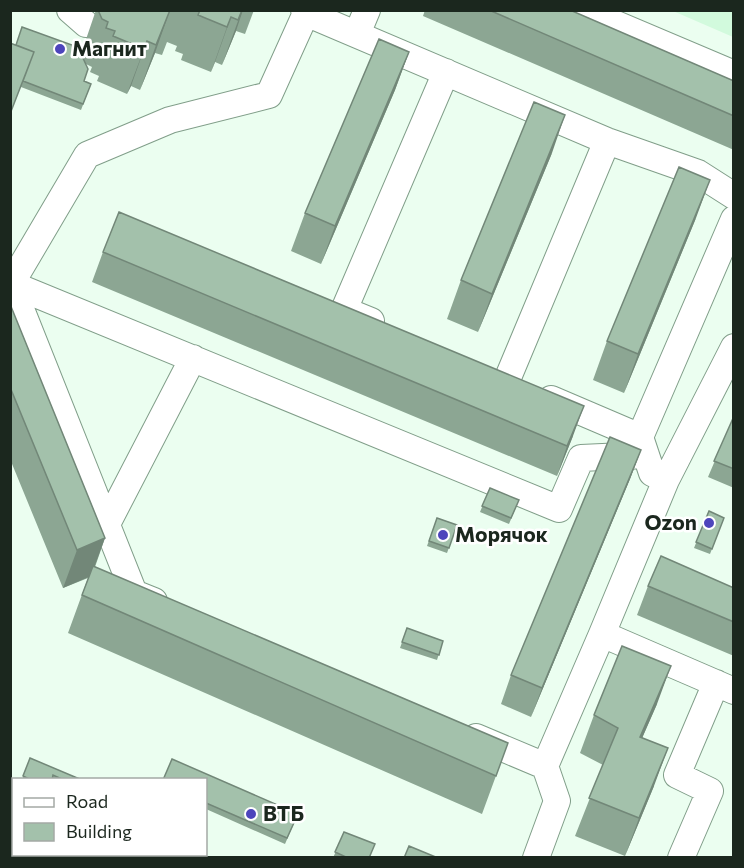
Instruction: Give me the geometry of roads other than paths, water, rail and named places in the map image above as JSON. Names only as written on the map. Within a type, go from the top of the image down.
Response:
[{"type":"street","points":[[357,34],[367,10]]},
{"type":"street","points":[[583,10],[734,74]]},
{"type":"street","points":[[11,284],[87,155],[170,120],[269,95],[305,12],[607,141],[698,173],[734,196]]},
{"type":"street","points":[[388,328],[344,310],[446,72]]},
{"type":"street","points":[[607,141],[496,375],[643,446]]},
{"type":"street","points":[[698,173],[734,176]]},
{"type":"street","points":[[666,480],[652,473],[643,446],[734,219]]},
{"type":"street","points":[[11,284],[559,509],[581,458],[643,446]]},
{"type":"street","points":[[11,284],[134,593],[174,609]]},
{"type":"street","points":[[536,858],[557,801],[544,766],[666,480],[734,347]]},
{"type":"street","points":[[106,524],[193,358]]},
{"type":"street","points":[[602,634],[725,687],[677,774],[710,791],[681,858]]},
{"type":"street","points":[[457,729],[544,766]]},
{"type":"place","name":"Магнит","points":[[60,49]]},
{"type":"place","name":"Ozon","points":[[709,523]]},
{"type":"place","name":"Морячок","points":[[443,535]]},
{"type":"place","name":"ВТБ","points":[[251,814]]}]
